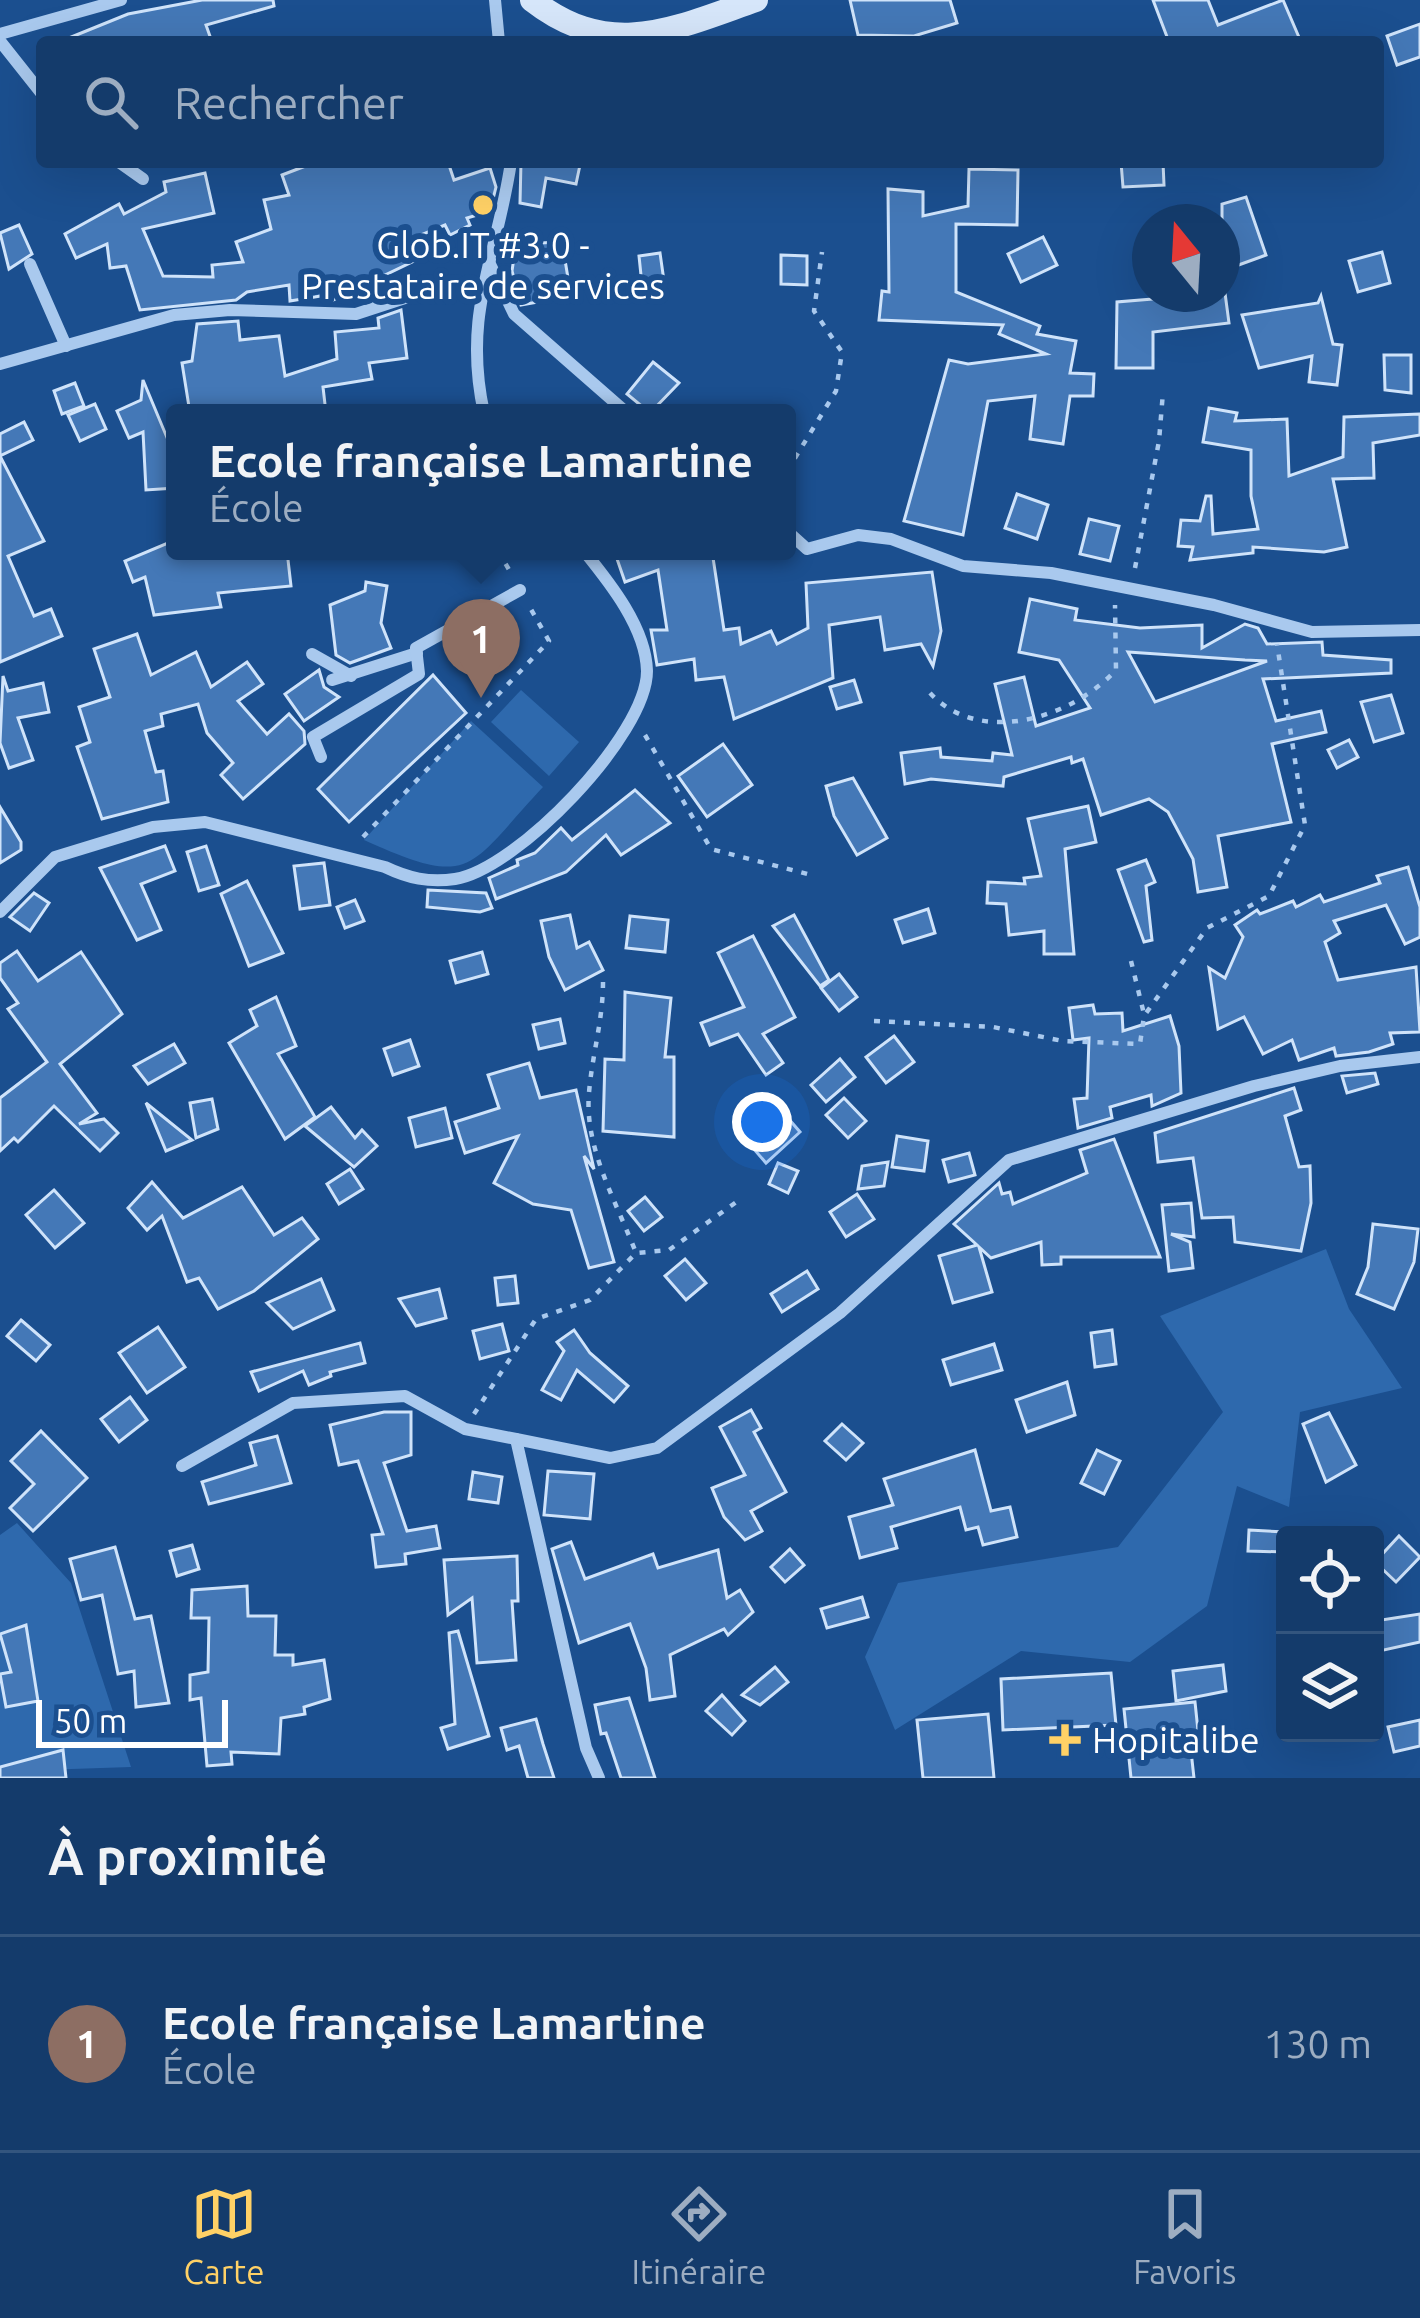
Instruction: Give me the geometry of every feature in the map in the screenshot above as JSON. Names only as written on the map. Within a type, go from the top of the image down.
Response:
[{"type":"main road","points":[[532,0],[552,15],[615,36]]},
{"type":"main road","points":[[645,36],[756,0]]},
{"type":"street","points":[[50,0],[56,16]]},
{"type":"street","points":[[36,86],[0,37],[56,16],[121,0]]},
{"type":"street","points":[[495,0],[498,36]]},
{"type":"street","points":[[127,168],[143,179]]},
{"type":"street","points":[[482,404],[472,362],[481,287],[510,168]]},
{"type":"street","points":[[489,261],[514,314],[617,404]]},
{"type":"street","points":[[30,264],[66,346]]},
{"type":"street","points":[[0,364],[174,314],[230,310],[356,314],[409,298],[481,287]]},
{"type":"street","points":[[796,539],[807,549],[857,535],[891,538],[963,566],[1051,573],[1312,632],[1420,630]]},
{"type":"street","points":[[0,912],[55,857],[153,827],[205,822],[385,867],[411,879],[459,879],[509,851],[579,791],[632,723],[647,668],[634,625],[590,560]]},
{"type":"street","points":[[332,680],[417,653],[520,590]]},
{"type":"street","points":[[320,757],[313,736],[411,681],[419,674],[417,653]]},
{"type":"street","points":[[312,654],[352,676]]},
{"type":"street","points":[[182,1466],[293,1403],[405,1396],[465,1429],[610,1458],[657,1448],[840,1313],[1009,1160],[1254,1086],[1340,1066],[1420,1057]]},
{"type":"street","points":[[516,1439],[586,1748],[599,1778]]},
{"type":"path","points":[[796,456],[836,391],[842,352],[814,311],[822,252]]},
{"type":"path","points":[[1132,592],[1162,392]]},
{"type":"path","points":[[363,837],[549,641],[503,560]]},
{"type":"path","points":[[930,693],[948,713],[1000,724],[1093,694],[1116,670],[1114,588]]},
{"type":"path","points":[[1144,1016],[1207,928],[1269,896],[1305,825],[1273,621]]},
{"type":"path","points":[[632,723],[650,740],[711,849],[815,876]]},
{"type":"path","points":[[874,1022],[993,1027],[1064,1041],[1140,1044],[1144,1016],[1131,961]]},
{"type":"path","points":[[603,982],[602,1027],[589,1095],[593,1146],[636,1253]]},
{"type":"path","points":[[465,1429],[536,1319],[590,1300],[636,1253],[669,1250],[742,1198]]},
{"type":"shaded area","points":[[521,690],[579,742],[549,776],[491,722]]},
{"type":"shaded area","points":[[471,721],[543,787],[482,853],[466,863],[428,864],[364,840]]},
{"type":"shaded area","points":[[1326,1249],[1349,1309],[1402,1388],[1300,1412],[1289,1507],[1237,1486],[1207,1606],[1130,1662],[1021,1651],[895,1730],[865,1657],[898,1583],[1118,1547],[1223,1412],[1160,1316]]},
{"type":"shaded area","points":[[17,1523],[71,1583],[131,1767],[12,1771],[0,1778],[0,1535]]},
{"type":"building","points":[[202,0],[273,0],[274,6],[206,25],[210,36],[74,36],[128,14]]},
{"type":"building","points":[[850,0],[950,0],[957,23],[914,36],[858,35]]},
{"type":"building","points":[[1153,0],[1208,0],[1218,25],[1283,0],[1298,36],[1167,36]]},
{"type":"building","points":[[1420,24],[1420,57],[1397,65],[1387,36]]},
{"type":"building","points":[[300,168],[450,168],[454,180],[490,168],[496,187],[493,199],[488,198],[491,211],[467,218],[470,225],[450,235],[445,225],[404,242],[414,261],[333,300],[333,294],[290,301],[289,285],[247,292],[236,300],[140,310],[126,266],[110,268],[107,244],[76,258],[65,234],[119,204],[124,214],[166,192],[164,182],[205,173],[214,213],[143,229],[163,276],[213,277],[212,265],[243,262],[236,242],[271,229],[264,200],[289,195],[282,175]]},
{"type":"building","points":[[521,168],[579,168],[576,184],[546,178],[541,207],[520,203]]},
{"type":"building","points":[[1121,168],[1163,168],[1164,185],[1123,187]]},
{"type":"building","points":[[969,169],[1018,170],[1017,225],[956,224],[956,292],[1040,326],[1037,334],[1076,341],[1070,373],[1094,374],[1093,396],[1070,396],[1063,444],[1030,439],[1035,396],[988,401],[963,535],[904,521],[949,360],[968,364],[1046,354],[999,334],[1003,325],[879,320],[882,291],[889,292],[888,189],[923,192],[923,216],[968,206]]},
{"type":"building","points":[[1246,197],[1266,255],[1240,264],[1240,204],[1222,204]]},
{"type":"building","points":[[19,225],[32,254],[9,269],[0,233]]},
{"type":"building","points":[[1043,237],[1057,265],[1021,282],[1008,254]]},
{"type":"building","points":[[562,242],[571,296],[521,305],[512,271],[516,244]]},
{"type":"building","points":[[1382,252],[1390,283],[1358,292],[1349,261]]},
{"type":"building","points":[[660,253],[664,281],[642,285],[639,256]]},
{"type":"building","points":[[781,255],[807,256],[807,285],[781,284]]},
{"type":"building","points":[[1321,296],[1333,344],[1342,345],[1337,385],[1309,382],[1312,356],[1259,368],[1242,315],[1318,303]]},
{"type":"building","points":[[1132,301],[1132,312],[1228,312],[1229,323],[1153,332],[1153,368],[1116,368],[1117,302]]},
{"type":"building","points":[[401,310],[407,358],[369,363],[372,379],[323,387],[325,404],[189,404],[182,363],[192,361],[197,324],[238,321],[240,340],[279,336],[285,376],[337,359],[335,332],[379,328],[378,318]]},
{"type":"building","points":[[1384,355],[1411,355],[1411,393],[1385,390]]},
{"type":"building","points":[[653,362],[679,383],[659,404],[639,404],[627,394]]},
{"type":"building","points":[[143,380],[166,435],[166,489],[146,490],[143,432],[129,438],[117,411],[141,400]]},
{"type":"building","points":[[75,383],[84,406],[62,414],[54,391]]},
{"type":"building","points":[[95,404],[106,429],[80,441],[68,415]]},
{"type":"building","points":[[1209,408],[1237,413],[1235,421],[1287,419],[1289,476],[1343,457],[1344,417],[1420,414],[1420,435],[1373,443],[1374,478],[1333,479],[1347,547],[1324,552],[1253,547],[1253,553],[1190,560],[1193,547],[1178,546],[1181,520],[1200,521],[1206,496],[1211,496],[1213,534],[1258,529],[1251,496],[1251,450],[1203,442]]},
{"type":"building","points":[[24,422],[33,440],[0,456],[0,434]]},
{"type":"building","points":[[0,456],[44,541],[8,556],[34,616],[51,609],[62,636],[0,662]]},
{"type":"building","points":[[1017,494],[1048,505],[1037,539],[1005,528]]},
{"type":"building","points":[[1089,519],[1119,526],[1110,561],[1080,554]]},
{"type":"building","points":[[166,544],[166,560],[288,560],[291,586],[218,593],[221,607],[154,615],[145,577],[133,582],[125,561]]},
{"type":"building","points":[[617,560],[713,560],[724,630],[739,628],[741,644],[771,631],[777,644],[808,628],[806,583],[932,572],[941,631],[933,666],[921,644],[885,650],[880,617],[829,625],[833,678],[734,719],[724,677],[696,680],[694,659],[657,665],[651,630],[667,630],[658,570],[625,582]]},
{"type":"building","points":[[366,582],[387,586],[381,623],[391,648],[350,663],[336,655],[330,605],[365,591]]},
{"type":"building","points":[[1030,599],[1077,609],[1075,620],[1140,628],[1202,625],[1202,648],[1245,624],[1258,628],[1267,644],[1322,642],[1323,655],[1391,660],[1391,673],[1263,679],[1276,721],[1321,711],[1326,732],[1272,744],[1291,822],[1218,836],[1227,887],[1198,892],[1193,859],[1168,812],[1149,799],[1101,815],[1083,759],[1072,763],[1071,757],[1004,777],[1003,786],[931,779],[905,784],[901,753],[940,748],[941,757],[992,761],[993,753],[1012,755],[995,684],[1024,677],[1036,726],[1090,708],[1059,660],[1019,652]],"holes":[[[1128,652],[1267,661],[1155,702]]]},
{"type":"building","points":[[137,634],[151,675],[196,652],[211,687],[247,662],[263,684],[238,701],[267,734],[289,714],[304,731],[305,744],[243,799],[221,775],[233,763],[207,733],[198,704],[161,714],[163,726],[145,731],[156,772],[163,771],[168,802],[102,819],[77,747],[90,742],[79,707],[110,697],[94,649]]},
{"type":"building","points":[[319,670],[324,687],[339,697],[304,721],[285,694]]},
{"type":"building","points":[[433,675],[466,713],[349,822],[318,789]]},
{"type":"building","points":[[3,676],[8,691],[43,683],[49,712],[18,718],[33,760],[9,768],[0,743]]},
{"type":"building","points":[[854,680],[861,702],[837,709],[830,687]]},
{"type":"building","points":[[1391,695],[1403,733],[1374,742],[1361,702]]},
{"type":"building","points":[[1349,740],[1358,757],[1337,768],[1328,750]]},
{"type":"building","points":[[723,744],[752,785],[707,817],[678,776]]},
{"type":"building","points":[[853,778],[887,838],[857,855],[834,816],[826,786]]},
{"type":"building","points":[[635,790],[670,823],[621,855],[606,835],[566,872],[496,899],[489,878],[518,865],[517,860],[535,853],[561,828],[572,840]]},
{"type":"building","points":[[1088,806],[1096,842],[1065,849],[1074,954],[1044,954],[1044,931],[1009,935],[1006,904],[987,903],[988,882],[1025,884],[1024,878],[1041,876],[1028,819]]},
{"type":"building","points":[[0,807],[21,850],[0,863]]},
{"type":"building","points":[[165,846],[175,871],[141,884],[161,930],[137,940],[100,868]]},
{"type":"building","points":[[206,846],[219,885],[199,891],[187,852]]},
{"type":"building","points":[[1146,860],[1155,882],[1146,886],[1152,940],[1144,942],[1118,870]]},
{"type":"building","points":[[324,863],[330,905],[300,909],[294,866]]},
{"type":"building","points":[[1408,867],[1420,907],[1420,937],[1405,944],[1386,905],[1334,921],[1340,933],[1325,942],[1338,980],[1416,967],[1420,1032],[1390,1033],[1393,1044],[1369,1052],[1336,1056],[1334,1048],[1299,1060],[1292,1040],[1263,1054],[1244,1017],[1218,1029],[1209,968],[1225,978],[1243,937],[1235,925],[1257,910],[1260,914],[1293,901],[1296,907],[1320,895],[1324,902],[1380,883],[1377,876]]},
{"type":"building","points":[[247,881],[283,953],[249,966],[221,894]]},
{"type":"building","points":[[428,890],[486,893],[492,908],[480,912],[427,907]]},
{"type":"building","points":[[34,893],[49,903],[30,931],[10,917]]},
{"type":"building","points":[[355,900],[364,921],[345,928],[337,907]]},
{"type":"building","points":[[928,909],[935,933],[903,943],[895,920]]},
{"type":"building","points":[[570,915],[577,948],[589,942],[603,970],[565,990],[549,957],[541,921]]},
{"type":"building","points":[[794,915],[829,980],[820,986],[773,926]]},
{"type":"building","points":[[630,916],[668,920],[665,952],[626,948]]},
{"type":"building","points":[[753,936],[795,1017],[763,1034],[783,1063],[766,1075],[738,1034],[710,1045],[701,1023],[744,1007],[718,953]]},
{"type":"building","points":[[17,951],[38,981],[81,952],[122,1014],[60,1064],[97,1113],[79,1124],[104,1119],[118,1133],[100,1151],[54,1106],[18,1142],[14,1138],[0,1151],[0,1098],[47,1062],[8,1009],[18,1003],[0,978],[0,963]]},
{"type":"building","points":[[482,952],[488,974],[456,983],[450,961]]},
{"type":"building","points":[[839,974],[857,997],[839,1011],[821,988]]},
{"type":"building","points":[[625,992],[671,998],[665,1057],[674,1057],[674,1137],[603,1131],[605,1059],[624,1060]]},
{"type":"building","points":[[276,997],[296,1046],[278,1054],[315,1117],[285,1139],[229,1043],[257,1026],[250,1010]]},
{"type":"building","points":[[1093,1005],[1095,1014],[1122,1013],[1123,1031],[1170,1016],[1179,1046],[1181,1093],[1152,1106],[1151,1095],[1110,1107],[1112,1118],[1078,1128],[1074,1099],[1087,1098],[1089,1038],[1073,1040],[1069,1008]]},
{"type":"building","points":[[560,1019],[565,1043],[539,1049],[533,1025]]},
{"type":"building","points":[[894,1036],[914,1062],[886,1083],[866,1057]]},
{"type":"building","points":[[410,1040],[419,1066],[393,1075],[384,1049]]},
{"type":"building","points":[[174,1044],[185,1063],[148,1084],[134,1066]]},
{"type":"building","points":[[840,1059],[855,1077],[826,1102],[811,1085]]},
{"type":"building","points":[[529,1063],[540,1098],[576,1090],[594,1169],[584,1156],[614,1262],[589,1268],[571,1210],[533,1204],[494,1183],[518,1136],[465,1153],[455,1122],[499,1108],[488,1075]]},
{"type":"building","points":[[1375,1073],[1378,1084],[1347,1093],[1342,1076]]},
{"type":"building","points":[[1294,1088],[1301,1110],[1285,1116],[1299,1167],[1310,1166],[1311,1203],[1301,1251],[1235,1242],[1233,1217],[1202,1218],[1193,1158],[1158,1162],[1155,1133]]},
{"type":"building","points":[[844,1098],[866,1121],[848,1138],[826,1115]]},
{"type":"building","points":[[212,1099],[218,1129],[196,1138],[190,1103]]},
{"type":"building","points":[[146,1103],[192,1140],[166,1151]]},
{"type":"building","points":[[331,1107],[355,1138],[362,1130],[377,1146],[354,1167],[305,1126]]},
{"type":"building","points":[[445,1108],[452,1138],[416,1147],[409,1118]]},
{"type":"building","points":[[781,1110],[800,1132],[766,1163],[746,1140]]},
{"type":"building","points":[[897,1136],[928,1141],[924,1171],[892,1167]]},
{"type":"building","points":[[1114,1139],[1160,1257],[1061,1257],[1061,1264],[1042,1265],[1041,1242],[991,1258],[979,1247],[992,1292],[953,1303],[939,1256],[977,1245],[954,1224],[999,1183],[1002,1194],[1010,1192],[1013,1204],[1087,1173],[1080,1150]]},
{"type":"building","points":[[969,1153],[975,1175],[949,1182],[943,1160]]},
{"type":"building","points":[[888,1162],[884,1186],[858,1189],[862,1166]]},
{"type":"building","points":[[778,1163],[798,1171],[788,1193],[769,1184]]},
{"type":"building","points":[[350,1169],[363,1189],[339,1204],[327,1184]]},
{"type":"building","points":[[152,1182],[183,1218],[242,1187],[274,1235],[302,1218],[318,1239],[254,1291],[218,1309],[199,1278],[187,1282],[162,1216],[147,1230],[128,1208]]},
{"type":"building","points":[[54,1190],[84,1223],[55,1248],[26,1215]]},
{"type":"building","points":[[857,1194],[874,1219],[846,1237],[830,1212]]},
{"type":"building","points":[[645,1197],[662,1217],[644,1231],[628,1211]]},
{"type":"building","points":[[1191,1203],[1194,1237],[1171,1234],[1190,1242],[1193,1268],[1169,1271],[1162,1205]]},
{"type":"building","points":[[1373,1224],[1418,1229],[1414,1262],[1394,1309],[1357,1294],[1368,1267]]},
{"type":"building","points":[[685,1259],[706,1283],[686,1300],[665,1276]]},
{"type":"building","points":[[807,1271],[818,1289],[782,1312],[771,1294]]},
{"type":"building","points":[[515,1276],[518,1303],[498,1305],[495,1278]]},
{"type":"building","points":[[321,1279],[334,1310],[293,1329],[267,1303]]},
{"type":"building","points":[[439,1289],[446,1318],[416,1326],[399,1299]]},
{"type":"building","points":[[21,1320],[50,1345],[36,1361],[7,1336]]},
{"type":"building","points":[[502,1324],[509,1351],[480,1359],[473,1331]]},
{"type":"building","points":[[158,1327],[185,1367],[147,1393],[119,1353]]},
{"type":"building","points":[[574,1330],[590,1353],[628,1386],[614,1402],[577,1370],[561,1400],[542,1390],[564,1351],[557,1342]]},
{"type":"building","points":[[1112,1330],[1116,1364],[1095,1367],[1091,1333]]},
{"type":"building","points":[[360,1343],[365,1363],[330,1372],[331,1376],[309,1385],[303,1371],[259,1391],[251,1372]]},
{"type":"building","points":[[994,1344],[1002,1370],[951,1385],[943,1360]]},
{"type":"building","points":[[1067,1382],[1075,1415],[1027,1432],[1016,1400]]},
{"type":"building","points":[[130,1397],[147,1420],[119,1442],[101,1419]]},
{"type":"building","points":[[751,1410],[761,1428],[754,1432],[786,1492],[751,1511],[762,1531],[745,1540],[724,1517],[712,1488],[745,1475],[720,1427]]},
{"type":"building","points":[[384,1412],[411,1412],[411,1455],[384,1463],[407,1531],[436,1526],[440,1548],[405,1554],[406,1564],[376,1567],[372,1535],[383,1534],[358,1461],[339,1465],[330,1425]]},
{"type":"building","points":[[1329,1413],[1356,1465],[1326,1482],[1303,1424]]},
{"type":"building","points":[[842,1424],[863,1443],[846,1460],[825,1441]]},
{"type":"building","points":[[41,1431],[87,1478],[33,1531],[10,1508],[34,1484],[11,1461]]},
{"type":"building","points":[[277,1436],[291,1483],[209,1504],[202,1482],[256,1465],[250,1443]]},
{"type":"building","points":[[975,1450],[991,1511],[1010,1507],[1017,1537],[983,1545],[978,1527],[966,1530],[960,1507],[891,1527],[897,1548],[860,1558],[849,1517],[893,1505],[884,1479]]},
{"type":"building","points":[[1097,1450],[1120,1461],[1104,1494],[1081,1483]]},
{"type":"building","points":[[548,1471],[594,1474],[590,1519],[544,1515]]},
{"type":"building","points":[[473,1472],[502,1477],[498,1503],[469,1499]]},
{"type":"building","points":[[1249,1530],[1276,1532],[1276,1552],[1248,1551]]},
{"type":"building","points":[[1399,1536],[1420,1557],[1396,1582],[1384,1571],[1384,1552]]},
{"type":"building","points":[[571,1542],[585,1579],[653,1554],[658,1568],[718,1550],[727,1598],[740,1590],[753,1612],[728,1635],[724,1629],[670,1655],[675,1696],[650,1700],[646,1668],[630,1624],[579,1643],[552,1549]]},
{"type":"building","points":[[192,1545],[199,1569],[177,1576],[170,1551]]},
{"type":"building","points":[[115,1547],[135,1619],[151,1616],[169,1703],[136,1707],[134,1671],[118,1674],[102,1595],[81,1600],[70,1559]]},
{"type":"building","points":[[790,1549],[804,1565],[785,1582],[771,1567]]},
{"type":"building","points":[[517,1556],[518,1601],[512,1601],[516,1660],[477,1663],[472,1598],[448,1615],[444,1560]]},
{"type":"building","points":[[247,1586],[248,1616],[276,1616],[275,1655],[293,1655],[293,1665],[324,1660],[330,1699],[304,1707],[305,1714],[281,1718],[279,1754],[231,1752],[232,1764],[207,1766],[201,1698],[190,1700],[190,1675],[208,1672],[209,1618],[191,1618],[192,1590]]},
{"type":"building","points":[[862,1597],[868,1617],[827,1628],[821,1609]]},
{"type":"building","points":[[1420,1614],[1420,1642],[1384,1650],[1384,1620]]},
{"type":"building","points":[[26,1625],[38,1701],[6,1707],[0,1674],[11,1672],[0,1634]]},
{"type":"building","points":[[458,1631],[489,1736],[448,1749],[441,1728],[455,1724],[449,1633]]},
{"type":"building","points":[[1223,1665],[1226,1691],[1176,1701],[1173,1671]]},
{"type":"building","points":[[775,1667],[788,1682],[760,1705],[742,1695]]},
{"type":"building","points":[[1111,1673],[1116,1725],[1003,1730],[1001,1679]]},
{"type":"building","points":[[722,1695],[745,1721],[732,1735],[706,1711]]},
{"type":"building","points":[[629,1698],[655,1778],[621,1778],[606,1733],[601,1734],[595,1705]]},
{"type":"building","points":[[1195,1702],[1200,1750],[1191,1751],[1194,1778],[1131,1778],[1124,1709]]},
{"type":"building","points":[[988,1714],[994,1778],[923,1778],[917,1720]]},
{"type":"building","points":[[536,1719],[554,1778],[528,1778],[519,1746],[507,1750],[501,1728]]},
{"type":"building","points":[[1420,1720],[1420,1746],[1394,1752],[1388,1727]]},
{"type":"building","points":[[63,1750],[66,1778],[0,1778],[0,1767]]},
{"type":"place","name":"Glob.IT #3.0 - Prestataire de services","points":[[483,205]]},
{"type":"place","name":"Ecole française Lamartine","points":[[481,698]]},
{"type":"place","name":"Hopitalibe","points":[[1065,1740]]}]
